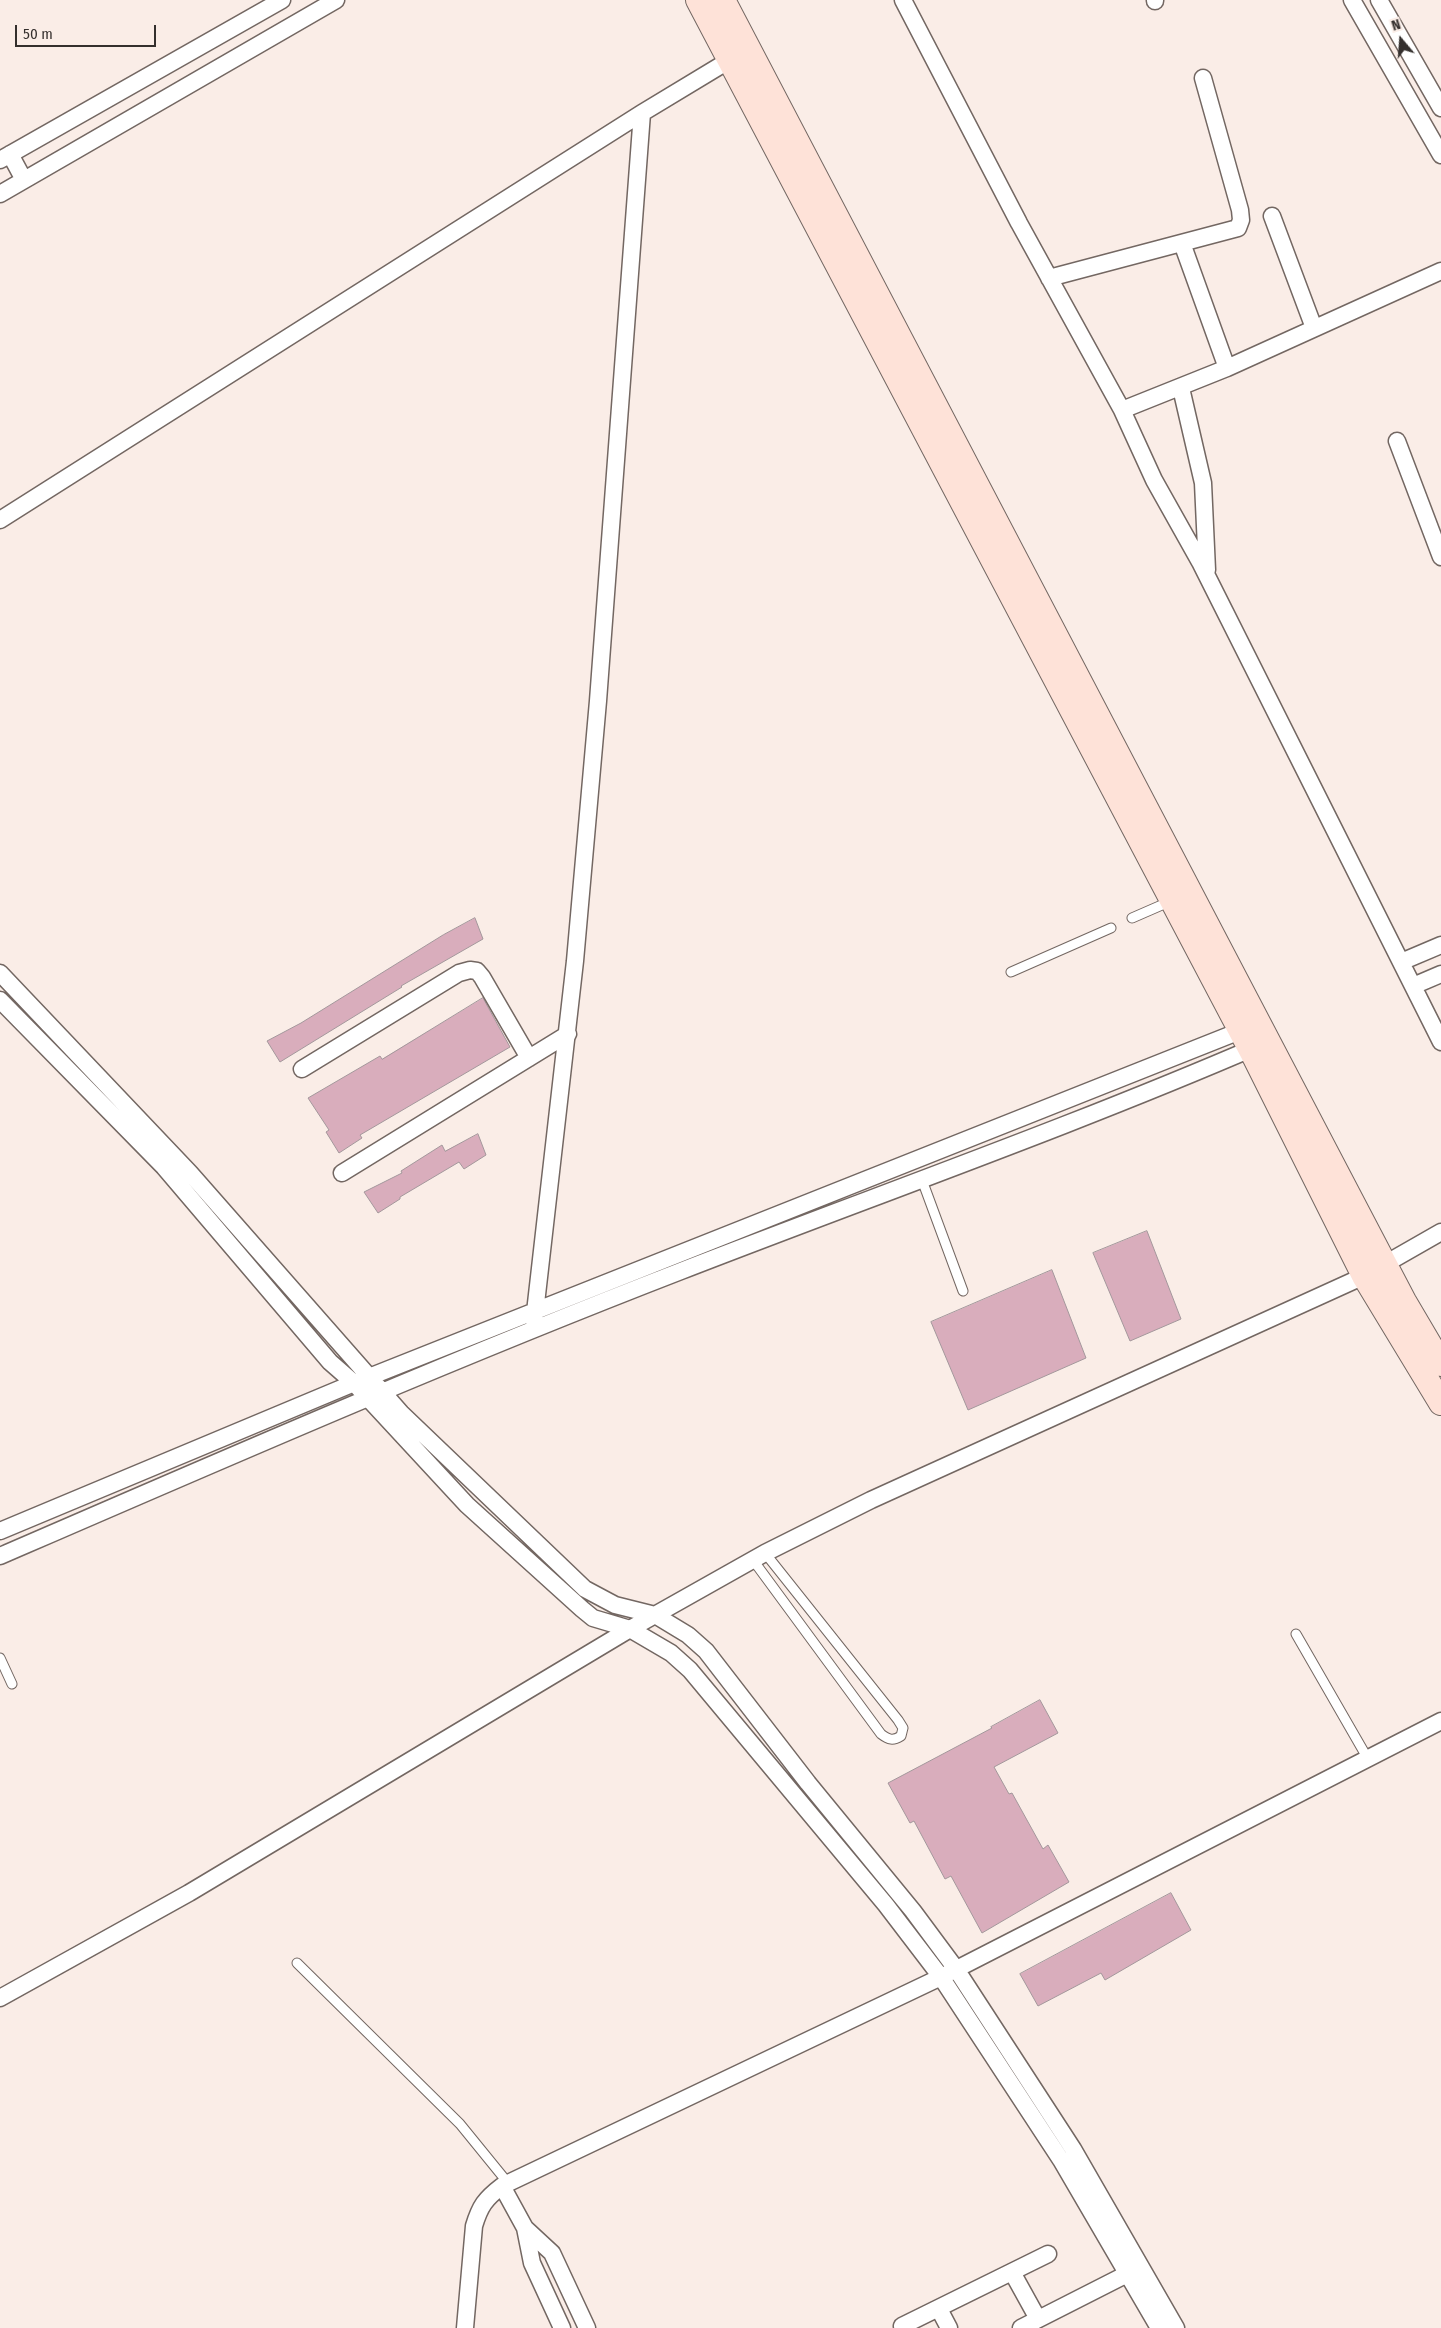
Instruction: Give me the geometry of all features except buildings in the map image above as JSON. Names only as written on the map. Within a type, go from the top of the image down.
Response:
[{"type":"main road","points":[[698,0],[738,55],[1255,1036],[1364,1276],[1441,1403]]},
{"type":"main road","points":[[723,0],[738,55],[1172,900],[1255,1036],[1441,1364]]},
{"type":"street","points":[[24,180],[5,157],[282,0]]},
{"type":"street","points":[[0,194],[336,0]]},
{"type":"street","points":[[903,0],[1049,278],[1122,410],[1154,480],[1200,562],[1441,1042]]},
{"type":"street","points":[[1352,0],[1441,155]]},
{"type":"street","points":[[1379,0],[1441,108]]},
{"type":"street","points":[[0,520],[642,113],[738,55]]},
{"type":"street","points":[[1049,278],[1238,228],[1241,220],[1240,210],[1203,78]]},
{"type":"street","points":[[534,1331],[568,1034],[598,701],[642,113]]},
{"type":"street","points":[[1272,216],[1314,328]]},
{"type":"street","points":[[1182,243],[1227,368]]},
{"type":"street","points":[[1122,410],[1182,388],[1441,271]]},
{"type":"street","points":[[1182,388],[1203,483],[1207,577]]},
{"type":"street","points":[[1397,441],[1434,520],[1441,557]]},
{"type":"street","points":[[1401,962],[1441,945]]},
{"type":"street","points":[[302,1068],[459,973],[470,970],[477,971],[482,977],[529,1058]]},
{"type":"street","points":[[0,974],[190,1173],[370,1378],[373,1394],[467,1505],[593,1618],[630,1629],[671,1653],[690,1670],[886,1905],[949,1973]]},
{"type":"street","points":[[1413,986],[1441,974]]},
{"type":"street","points":[[0,1000],[164,1167],[330,1362],[354,1384],[373,1394],[585,1589],[615,1605],[655,1615],[688,1635],[706,1651],[808,1783],[913,1911],[949,1973],[1073,2149],[1135,2270],[1159,2328]]},
{"type":"street","points":[[342,1173],[568,1034]]},
{"type":"street","points":[[0,1556],[373,1394],[679,1272],[922,1180],[1255,1036]]},
{"type":"street","points":[[0,1530],[535,1311],[1255,1036]]},
{"type":"street","points":[[1,1995],[189,1893],[630,1629],[759,1557],[871,1500],[1364,1276],[1439,1233]]},
{"type":"street","points":[[465,2328],[474,2226],[479,2211],[486,2199],[505,2184],[949,1973],[1441,1721]]},
{"type":"street","points":[[505,2184],[525,2228],[532,2263],[562,2328]]},
{"type":"street","points":[[525,2228],[552,2253],[587,2328]]},
{"type":"street","points":[[902,2326],[1048,2254]]},
{"type":"street","points":[[1021,2328],[1135,2270]]},
{"type":"street","points":[[1135,2270],[1176,2328]]},
{"type":"street","points":[[1012,2272],[1038,2320]]},
{"type":"street","points":[[939,2309],[949,2328]]},
{"type":"lane","points":[[1132,918],[1172,900]]},
{"type":"lane","points":[[1011,972],[1111,928]]},
{"type":"lane","points":[[922,1180],[963,1291]]},
{"type":"lane","points":[[759,1557],[898,1720],[902,1728],[901,1736],[894,1740],[887,1739],[881,1734],[759,1557]]},
{"type":"lane","points":[[1296,1634],[1368,1759]]},
{"type":"lane","points":[[0,1658],[12,1684]]},
{"type":"lane","points":[[297,1963],[460,2124],[505,2184]]}]
